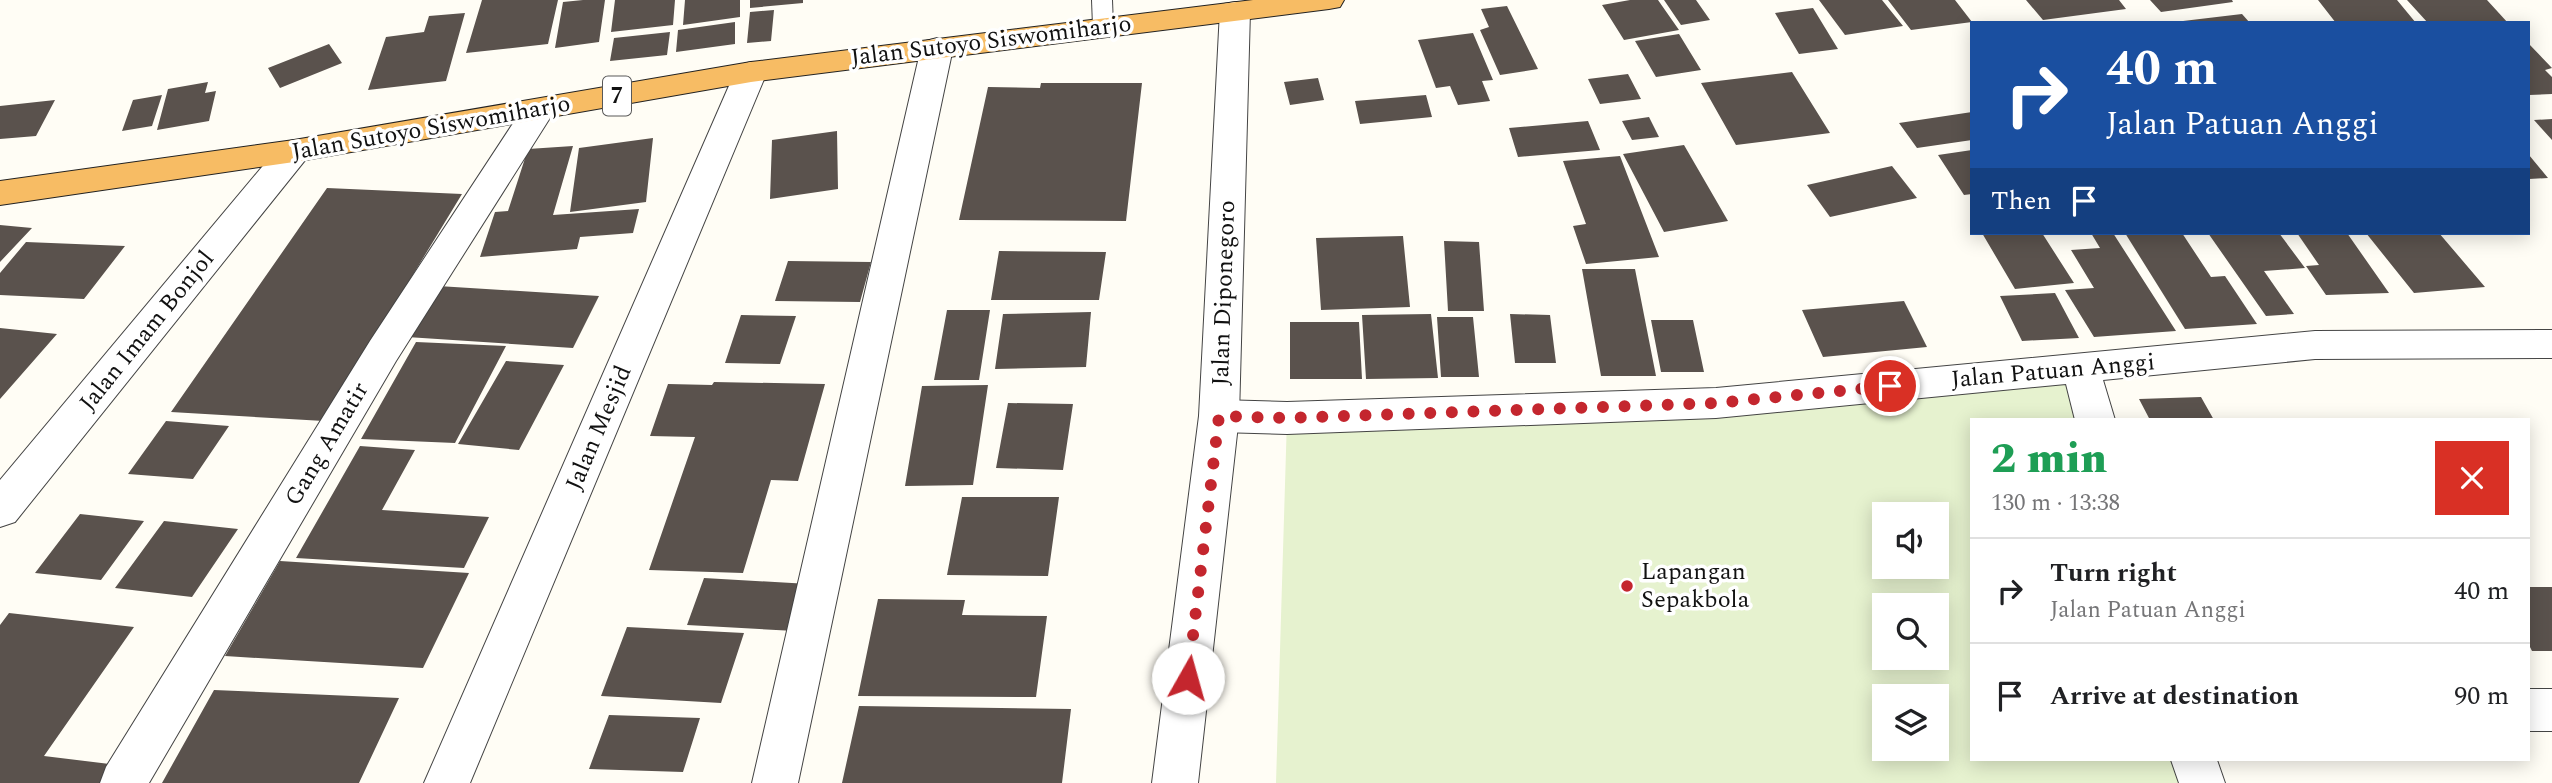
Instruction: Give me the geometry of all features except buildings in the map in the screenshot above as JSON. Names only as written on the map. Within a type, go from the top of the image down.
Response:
[{"type":"highway","name":"7","points":[[1235,11],[1329,0]]},
{"type":"highway","name":"Jalan Sutoyo Siswomiharjo","points":[[0,193],[294,152],[751,72],[937,48],[1102,13],[1235,11]]},
{"type":"street","name":"Jalan Diponegoro","points":[[1175,783],[1219,416],[1235,11]]},
{"type":"street","points":[[775,783],[937,48]]},
{"type":"street","name":"Jalan Mesjid","points":[[447,783],[751,72]]},
{"type":"street","name":"Gang Amatir","points":[[123,783],[383,351],[539,110]]},
{"type":"street","name":"Jalan Imam Bonjol","points":[[0,510],[294,152]]},
{"type":"street","name":"Jalan Patuan Anggi","points":[[1219,416],[1300,417],[1716,403],[2315,345],[2552,344]]},
{"type":"street","points":[[2081,369],[2094,418]]},
{"type":"street","points":[[2530,710],[2552,710]]},
{"type":"street","points":[[2194,761],[2203,783]]},
{"type":"green space","name":"Lapangan Sepakbola","points":[[2081,369],[2094,418],[1970,418],[1970,761],[2194,761],[2203,783],[1276,783],[1287,418]]},
{"type":"place","name":"Lapangan Sepakbola","points":[[1627,586]]},
{"type":"route","points":[[1188,678],[1219,416],[1287,418],[1716,403],[1890,386]]}]
